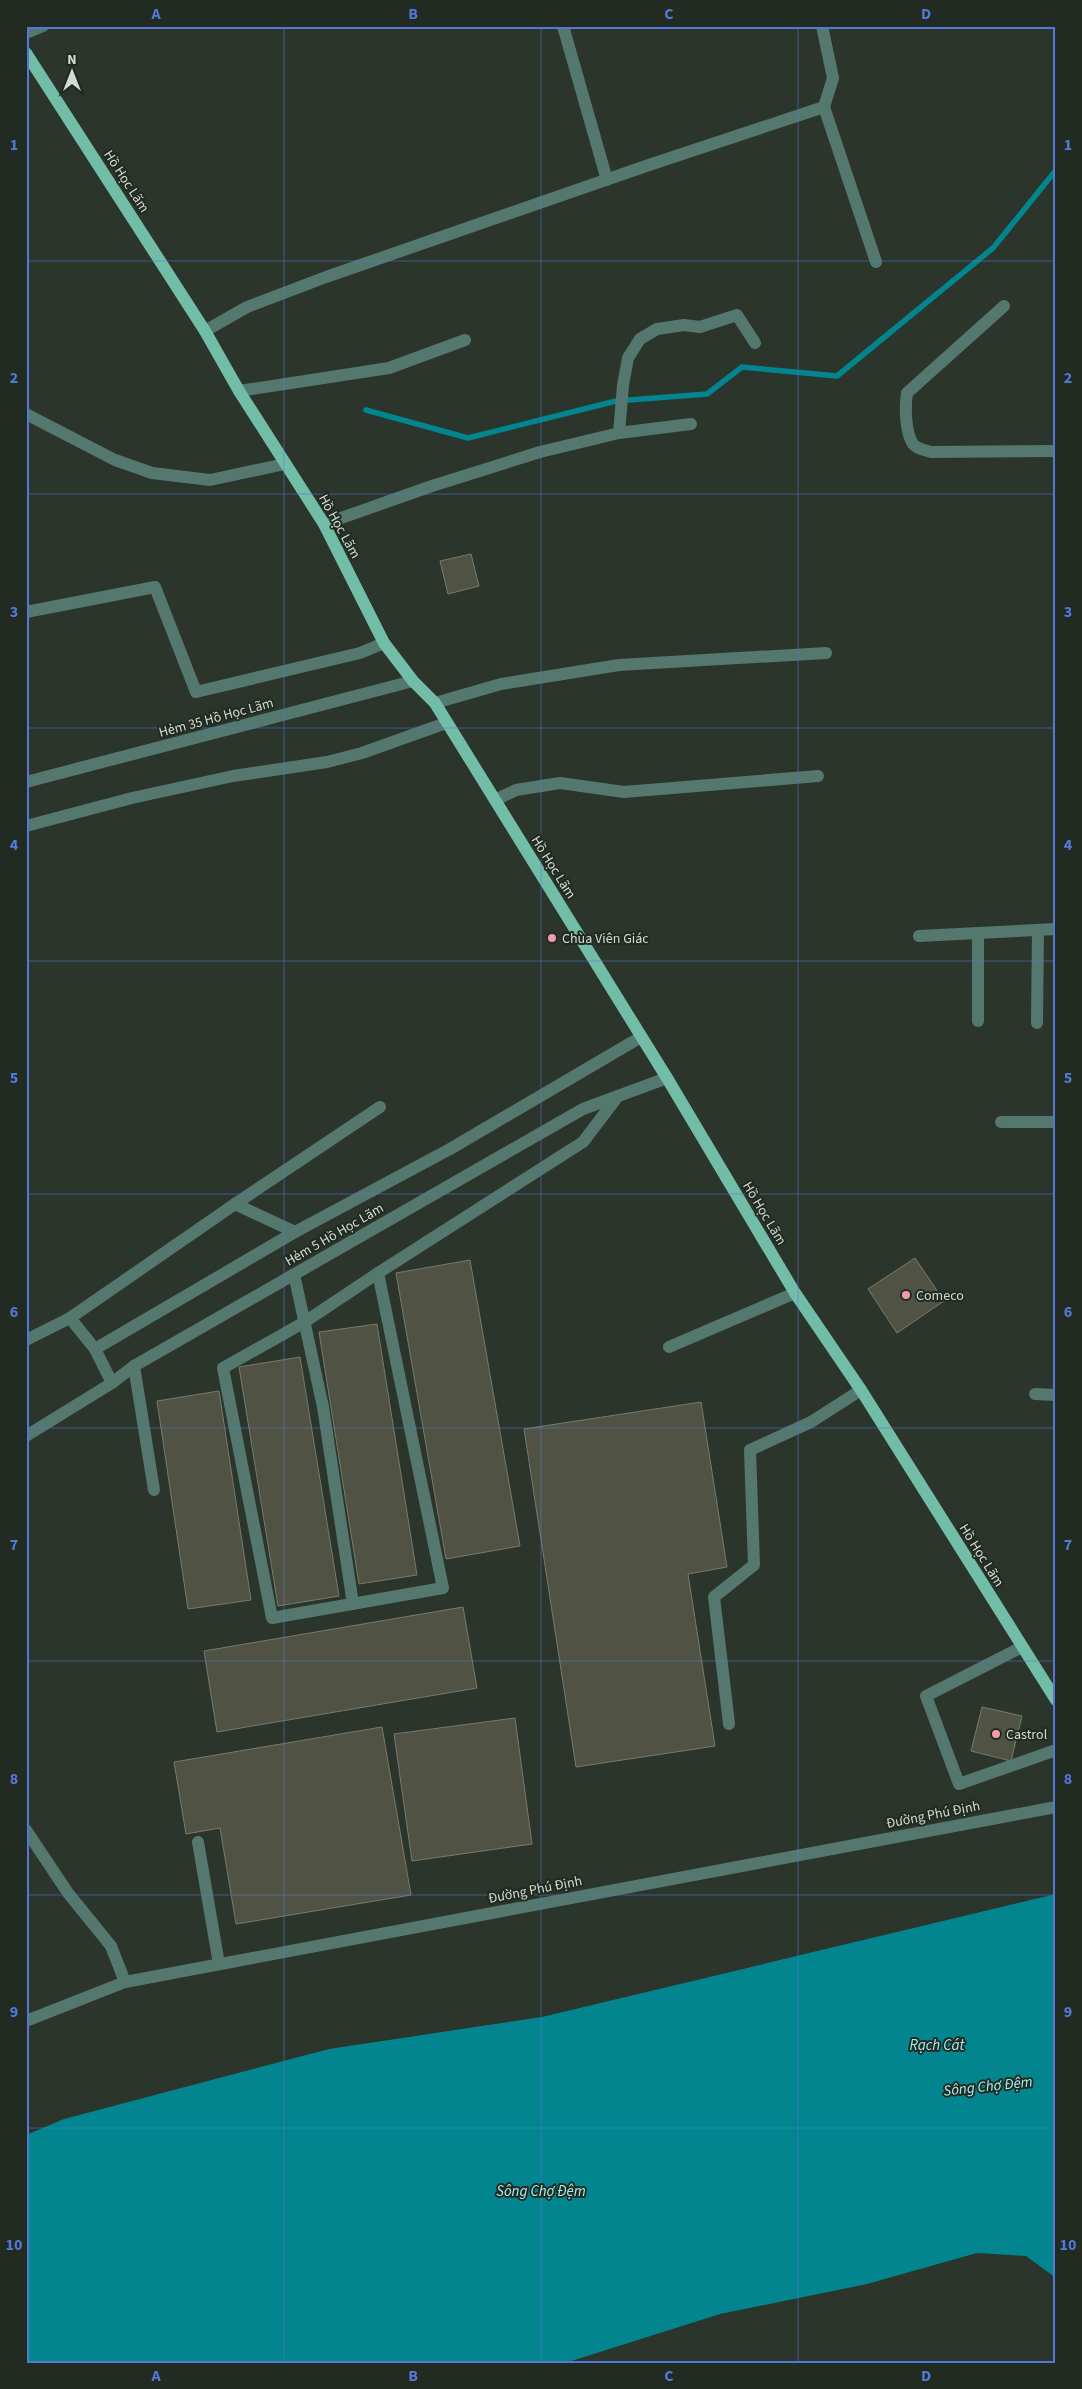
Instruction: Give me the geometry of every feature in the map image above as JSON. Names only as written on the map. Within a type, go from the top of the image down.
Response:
[{"type":"main road","name":"Hồ Học Lãm","points":[[26,52],[30,66],[205,330],[239,391],[324,524],[384,643],[413,681],[435,703],[667,1078],[795,1293],[861,1390],[1056,1700]]},
{"type":"street","points":[[26,32],[43,26]]},
{"type":"street","points":[[563,26],[607,180]]},
{"type":"street","points":[[822,26],[833,78],[824,108],[876,262]]},
{"type":"street","points":[[205,330],[247,308],[326,277],[607,180],[824,108]]},
{"type":"street","points":[[1004,306],[907,393],[909,432],[914,444],[922,450],[931,452],[1056,451]]},
{"type":"street","points":[[619,433],[623,385],[628,358],[640,339],[657,329],[684,325],[700,327],[737,315],[755,343]]},
{"type":"street","points":[[239,391],[389,368],[465,340]]},
{"type":"street","points":[[26,414],[115,460],[152,472],[210,480],[285,464]]},
{"type":"street","points":[[324,524],[531,454],[619,433],[691,424]]},
{"type":"street","points":[[26,612],[155,587],[196,692],[360,653],[384,643]]},
{"type":"street","points":[[435,703],[501,684],[619,666],[826,653]]},
{"type":"street","name":"Hẻm 35 Hồ Học Lãm","points":[[26,782],[413,681]]},
{"type":"street","points":[[26,826],[132,798],[233,776],[327,762],[362,753],[446,723]]},
{"type":"street","points":[[495,800],[516,790],[560,783],[624,792],[818,776]]},
{"type":"street","points":[[919,936],[1056,929]]},
{"type":"street","points":[[1037,1023],[1038,930]]},
{"type":"street","points":[[978,933],[978,1021]]},
{"type":"street","points":[[95,1348],[295,1232],[450,1149],[641,1037]]},
{"type":"street","name":"Hẻm 5 Hồ Học Lãm","points":[[26,1436],[112,1384],[134,1366],[583,1109],[667,1078]]},
{"type":"street","points":[[378,1273],[443,1588],[272,1618],[223,1368],[303,1322],[378,1273],[583,1142],[618,1096]]},
{"type":"street","points":[[26,1340],[70,1318],[380,1107]]},
{"type":"street","points":[[1001,1122],[1056,1122]]},
{"type":"street","points":[[235,1204],[295,1232]]},
{"type":"street","points":[[294,1274],[323,1408],[353,1604]]},
{"type":"street","points":[[669,1347],[795,1293]]},
{"type":"street","points":[[70,1318],[95,1348],[112,1384]]},
{"type":"street","points":[[134,1366],[154,1490]]},
{"type":"street","points":[[729,1724],[714,1597],[754,1566],[750,1450],[811,1422],[861,1390]]},
{"type":"street","points":[[1035,1394],[1056,1396]]},
{"type":"street","points":[[1022,1647],[926,1696],[959,1784],[1056,1750]]},
{"type":"street","name":"Đường Phú Định","points":[[26,2021],[125,1982],[1056,1807]]},
{"type":"street","points":[[26,1830],[68,1893],[111,1946],[125,1982]]},
{"type":"street","points":[[198,1842],[219,1964]]},
{"type":"water","name":"Sông Chợ Đệm","points":[[1056,1894],[1056,2278],[1026,2256],[977,2253],[867,2284],[720,2314],[565,2363],[26,2363],[26,2135],[64,2119],[329,2049],[542,2017]]},
{"type":"building","points":[[471,554],[479,586],[448,594],[440,561]]},
{"type":"building","name":"Comeco","points":[[915,1258],[944,1301],[897,1333],[868,1289]]},
{"type":"building","points":[[470,1260],[520,1546],[446,1559],[396,1273]]},
{"type":"building","points":[[377,1324],[417,1575],[359,1584],[319,1332]]},
{"type":"building","points":[[300,1357],[339,1596],[278,1606],[239,1367]]},
{"type":"building","points":[[219,1391],[251,1600],[188,1609],[157,1401]]},
{"type":"building","points":[[701,1402],[727,1567],[688,1574],[715,1746],[576,1767],[524,1429]]},
{"type":"building","points":[[463,1607],[477,1688],[217,1732],[204,1651]]},
{"type":"building","name":"Castrol","points":[[982,1707],[1022,1716],[1011,1761],[971,1751]]},
{"type":"building","points":[[515,1718],[532,1844],[412,1861],[394,1734]]},
{"type":"building","points":[[382,1727],[411,1895],[236,1924],[220,1828],[186,1834],[174,1762]]},
{"type":"waterway","points":[[366,410],[468,438],[616,401],[707,394],[742,367],[837,376],[993,248],[1056,170]]},
{"type":"place","name":"Chùa Viên Giác","points":[[552,938]]},
{"type":"place","name":"Comeco","points":[[906,1295]]},
{"type":"place","name":"Castrol","points":[[996,1734]]},
{"type":"water label","name":"Rạch Cát","points":[[937,2045]]}]
